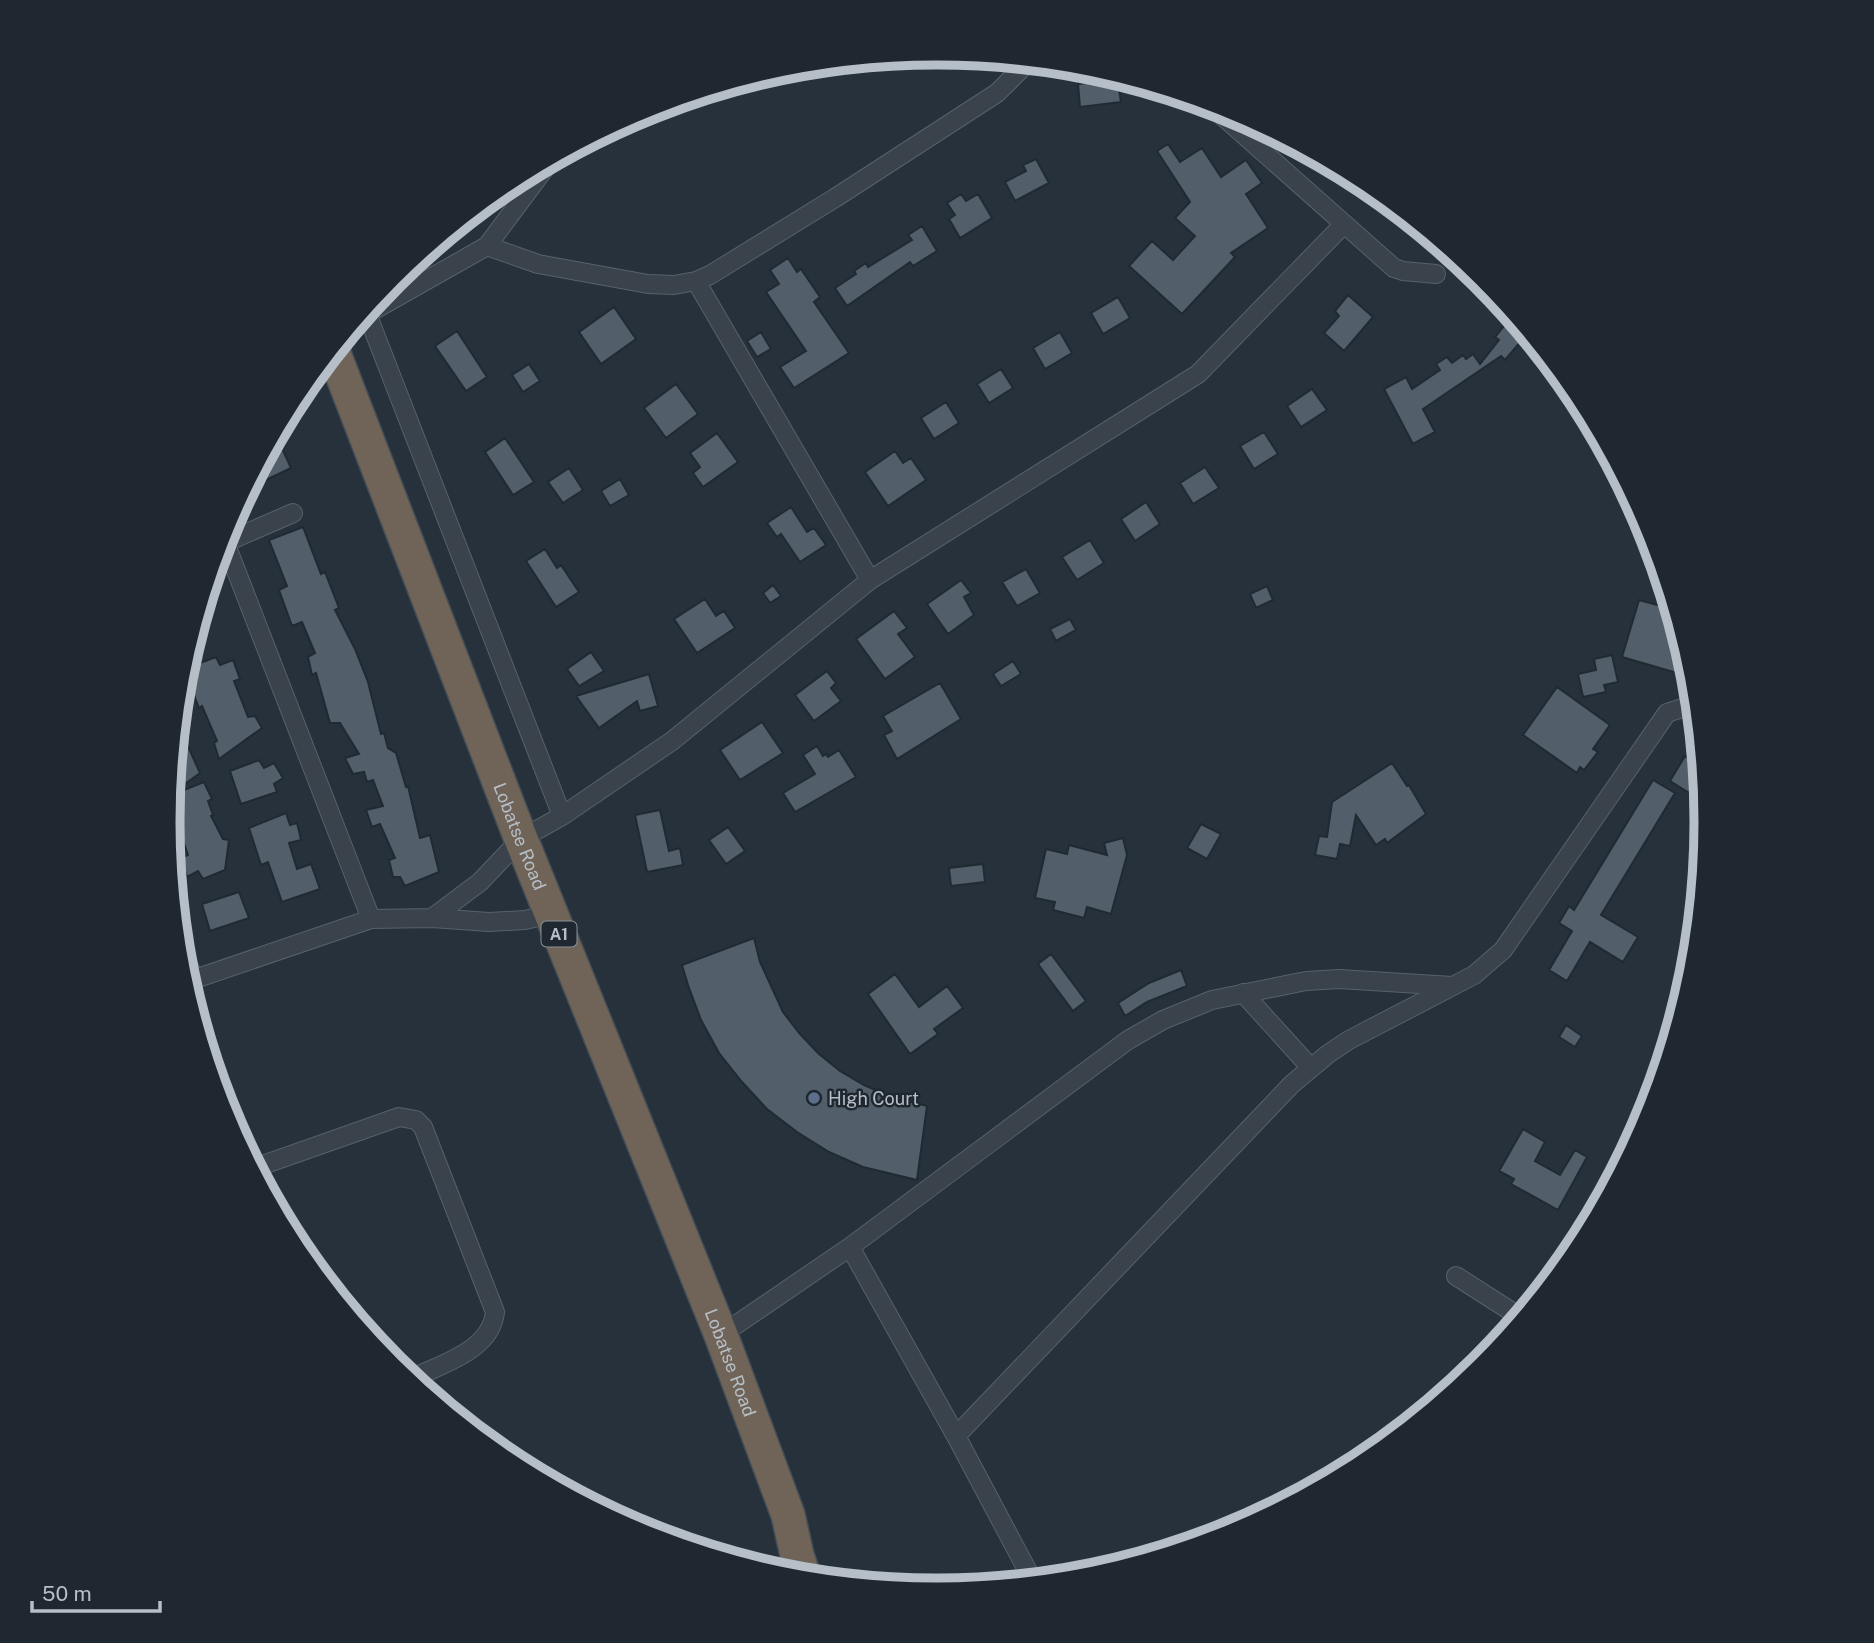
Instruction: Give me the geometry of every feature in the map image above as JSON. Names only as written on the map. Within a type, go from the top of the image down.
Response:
[{"type":"highway","name":"Lobatse Road","points":[[337,361],[521,839],[721,1335],[788,1515],[800,1566]]},
{"type":"highway","name":"Lobatse Road","points":[[788,1515],[817,1569]]},
{"type":"street","points":[[487,246],[538,264],[648,284],[674,285],[696,281],[835,198],[997,93],[1021,69]]},
{"type":"street","points":[[1231,124],[1394,268],[1436,274]]},
{"type":"street","points":[[390,299],[487,246],[536,180]]},
{"type":"street","points":[[432,918],[480,882],[521,839],[562,816],[672,741],[870,580],[1198,374],[1343,225]]},
{"type":"street","points":[[696,281],[870,580]]},
{"type":"street","points":[[370,321],[562,816]]},
{"type":"street","points":[[236,537],[293,513]]},
{"type":"street","points":[[228,557],[371,919]]},
{"type":"street","points":[[956,1436],[1275,1099],[1349,1040],[1474,975],[1503,950],[1667,713],[1684,707]]},
{"type":"street","points":[[197,978],[371,919],[391,917],[498,922],[551,914]]},
{"type":"street","points":[[721,1335],[850,1247],[1138,1034],[1191,1007],[1243,993],[1306,981],[1339,979],[1452,986]]},
{"type":"street","points":[[1243,993],[1311,1068]]},
{"type":"street","points":[[263,1165],[398,1117],[416,1120],[423,1127],[495,1312],[494,1325],[472,1349],[421,1374]]},
{"type":"street","points":[[850,1247],[1029,1573]]},
{"type":"street","points":[[1456,1276],[1512,1312]]},
{"type":"building","points":[[1096,82],[1119,87],[1121,102],[1080,107],[1078,84]]},
{"type":"building","points":[[1168,144],[1180,162],[1202,148],[1221,177],[1246,160],[1262,183],[1246,194],[1268,228],[1231,253],[1235,257],[1182,314],[1129,266],[1152,241],[1173,260],[1195,236],[1175,218],[1190,202],[1157,151]]},
{"type":"building","points":[[1036,159],[1049,183],[1015,201],[1005,182],[1026,171],[1023,165]]},
{"type":"building","points":[[961,194],[966,201],[978,194],[992,218],[960,238],[949,219],[955,215],[947,203]]},
{"type":"building","points":[[922,226],[937,251],[913,266],[910,262],[847,306],[835,288],[856,274],[854,271],[866,263],[868,267],[912,240],[908,235]]},
{"type":"building","points":[[788,258],[797,272],[801,269],[820,297],[814,302],[849,353],[794,388],[780,367],[806,351],[766,292],[779,284],[770,270]]},
{"type":"building","points":[[1348,295],[1373,317],[1344,351],[1324,333],[1339,316],[1335,311]]},
{"type":"building","points":[[1118,297],[1130,318],[1103,334],[1091,313]]},
{"type":"building","points":[[614,307],[636,339],[601,364],[579,332]]},
{"type":"building","points":[[1506,323],[1521,341],[1505,360],[1501,356],[1423,409],[1435,432],[1413,444],[1384,389],[1406,377],[1412,389],[1440,370],[1436,364],[1447,357],[1452,363],[1463,355],[1466,359],[1473,354],[1480,364],[1499,340],[1495,337]]},
{"type":"building","points":[[457,331],[487,377],[466,391],[435,346]]},
{"type":"building","points":[[761,332],[771,349],[757,357],[747,341]]},
{"type":"building","points":[[1060,332],[1072,353],[1045,369],[1033,348]]},
{"type":"building","points":[[529,364],[540,381],[523,392],[512,375]]},
{"type":"building","points":[[1001,369],[1013,388],[989,403],[977,384]]},
{"type":"building","points":[[676,384],[698,414],[666,438],[644,408]]},
{"type":"building","points":[[1312,389],[1327,410],[1301,427],[1287,406]]},
{"type":"building","points":[[946,402],[959,423],[934,439],[921,418]]},
{"type":"building","points":[[1264,432],[1278,454],[1254,469],[1240,446]]},
{"type":"building","points":[[717,433],[738,462],[703,487],[693,473],[700,467],[690,453]]},
{"type":"building","points":[[505,438],[534,482],[513,495],[485,452]]},
{"type":"building","points":[[281,445],[291,468],[260,483]]},
{"type":"building","points":[[895,451],[903,463],[911,458],[926,480],[888,506],[865,472]]},
{"type":"building","points":[[1205,467],[1219,488],[1193,504],[1180,483]]},
{"type":"building","points":[[569,468],[583,490],[563,503],[548,482]]},
{"type":"building","points":[[620,479],[629,495],[610,506],[601,491]]},
{"type":"building","points":[[1146,502],[1160,524],[1135,541],[1121,519]]},
{"type":"building","points":[[791,507],[807,532],[814,528],[826,545],[800,562],[781,534],[777,537],[767,523]]},
{"type":"building","points":[[303,527],[321,574],[325,572],[339,608],[335,610],[368,682],[381,734],[384,733],[388,748],[396,753],[406,787],[408,786],[420,838],[430,835],[439,872],[405,886],[400,877],[393,877],[389,860],[395,858],[380,824],[372,827],[366,810],[383,806],[373,780],[367,782],[364,772],[353,774],[345,758],[359,754],[340,723],[330,723],[316,673],[312,675],[308,657],[315,653],[302,622],[292,626],[279,590],[287,586],[269,540]]},
{"type":"building","points":[[1090,540],[1104,563],[1077,580],[1062,557]]},
{"type":"building","points":[[545,549],[557,568],[561,565],[579,592],[556,607],[526,561]]},
{"type":"building","points":[[1026,569],[1040,593],[1017,606],[1002,582]]},
{"type":"building","points":[[961,580],[971,593],[964,597],[974,615],[948,634],[927,604]]},
{"type":"building","points":[[773,585],[781,596],[770,603],[763,593]]},
{"type":"building","points":[[1267,586],[1273,600],[1256,608],[1250,594]]},
{"type":"building","points":[[705,599],[716,616],[724,611],[735,628],[697,653],[674,619]]},
{"type":"building","points":[[1639,600],[1662,606],[1677,673],[1622,657]]},
{"type":"building","points":[[894,611],[907,628],[898,634],[915,657],[885,679],[856,639]]},
{"type":"building","points":[[1070,619],[1076,630],[1056,641],[1050,629]]},
{"type":"building","points":[[591,652],[604,671],[579,686],[567,669]]},
{"type":"building","points":[[1612,655],[1618,682],[1604,685],[1606,692],[1583,697],[1578,674],[1596,670],[1594,659]]},
{"type":"building","points":[[216,657],[220,665],[233,660],[240,679],[234,681],[248,717],[255,716],[262,728],[219,759],[214,743],[217,741],[192,691],[197,664]]},
{"type":"building","points":[[1013,661],[1021,674],[1001,686],[993,674]]},
{"type":"building","points":[[827,671],[836,683],[831,688],[841,701],[814,721],[795,695]]},
{"type":"building","points":[[649,674],[658,706],[640,711],[637,701],[599,728],[576,696]]},
{"type":"building","points":[[940,683],[961,719],[897,759],[884,735],[892,731],[883,716]]},
{"type":"building","points":[[1557,687],[1610,725],[1593,749],[1598,752],[1584,770],[1580,767],[1577,773],[1523,735]]},
{"type":"building","points":[[762,722],[783,753],[740,780],[720,750]]},
{"type":"building","points":[[185,740],[200,773],[182,786],[184,790],[204,782],[212,799],[208,801],[213,815],[211,816],[223,839],[229,840],[225,870],[203,879],[198,871],[187,877],[181,858],[188,855],[180,833],[180,822],[182,772]]},
{"type":"building","points":[[817,746],[823,756],[826,754],[828,757],[839,750],[856,777],[795,812],[783,793],[815,774],[803,755]]},
{"type":"building","points":[[1685,756],[1691,760],[1693,795],[1670,781]]},
{"type":"building","points":[[259,760],[264,768],[274,763],[283,778],[274,784],[277,792],[241,804],[230,771]]},
{"type":"building","points":[[1392,763],[1426,814],[1387,843],[1385,839],[1376,845],[1356,815],[1350,846],[1340,844],[1337,859],[1315,855],[1319,836],[1327,837],[1332,802]]},
{"type":"building","points":[[1653,780],[1675,793],[1601,915],[1638,937],[1623,962],[1590,942],[1567,981],[1549,970],[1572,931],[1559,923],[1569,906],[1574,910]]},
{"type":"building","points":[[660,810],[669,851],[680,848],[683,865],[647,872],[635,815]]},
{"type":"building","points":[[286,813],[290,825],[297,823],[301,840],[289,843],[297,869],[311,864],[320,889],[282,902],[268,862],[261,865],[249,828]]},
{"type":"building","points":[[1201,824],[1221,834],[1207,859],[1187,848]]},
{"type":"building","points":[[728,827],[745,851],[726,864],[709,840]]},
{"type":"building","points":[[1123,838],[1127,855],[1111,914],[1087,907],[1084,918],[1053,910],[1055,902],[1035,898],[1046,849],[1067,854],[1069,845],[1107,855],[1104,843]]},
{"type":"building","points":[[983,864],[985,882],[951,886],[949,868]]},
{"type":"building","points":[[239,892],[249,918],[210,931],[202,904]]},
{"type":"building","points":[[754,938],[760,962],[783,1012],[819,1054],[864,1085],[889,1096],[927,1106],[917,1180],[863,1167],[829,1152],[797,1132],[767,1109],[719,1053],[701,1020],[682,965]]},
{"type":"building","points":[[1051,954],[1086,1001],[1073,1011],[1038,964]]},
{"type":"building","points":[[1181,970],[1187,986],[1147,1002],[1125,1016],[1118,1003],[1149,983]]},
{"type":"building","points":[[895,974],[919,1007],[947,986],[963,1008],[934,1029],[938,1034],[910,1054],[868,994]]},
{"type":"building","points":[[1566,1025],[1582,1036],[1575,1047],[1559,1037]]},
{"type":"building","points":[[1523,1129],[1545,1142],[1535,1161],[1560,1175],[1575,1150],[1587,1157],[1558,1210],[1511,1184],[1514,1179],[1499,1171]]},
{"type":"place","name":"High Court","points":[[814,1098]]}]
